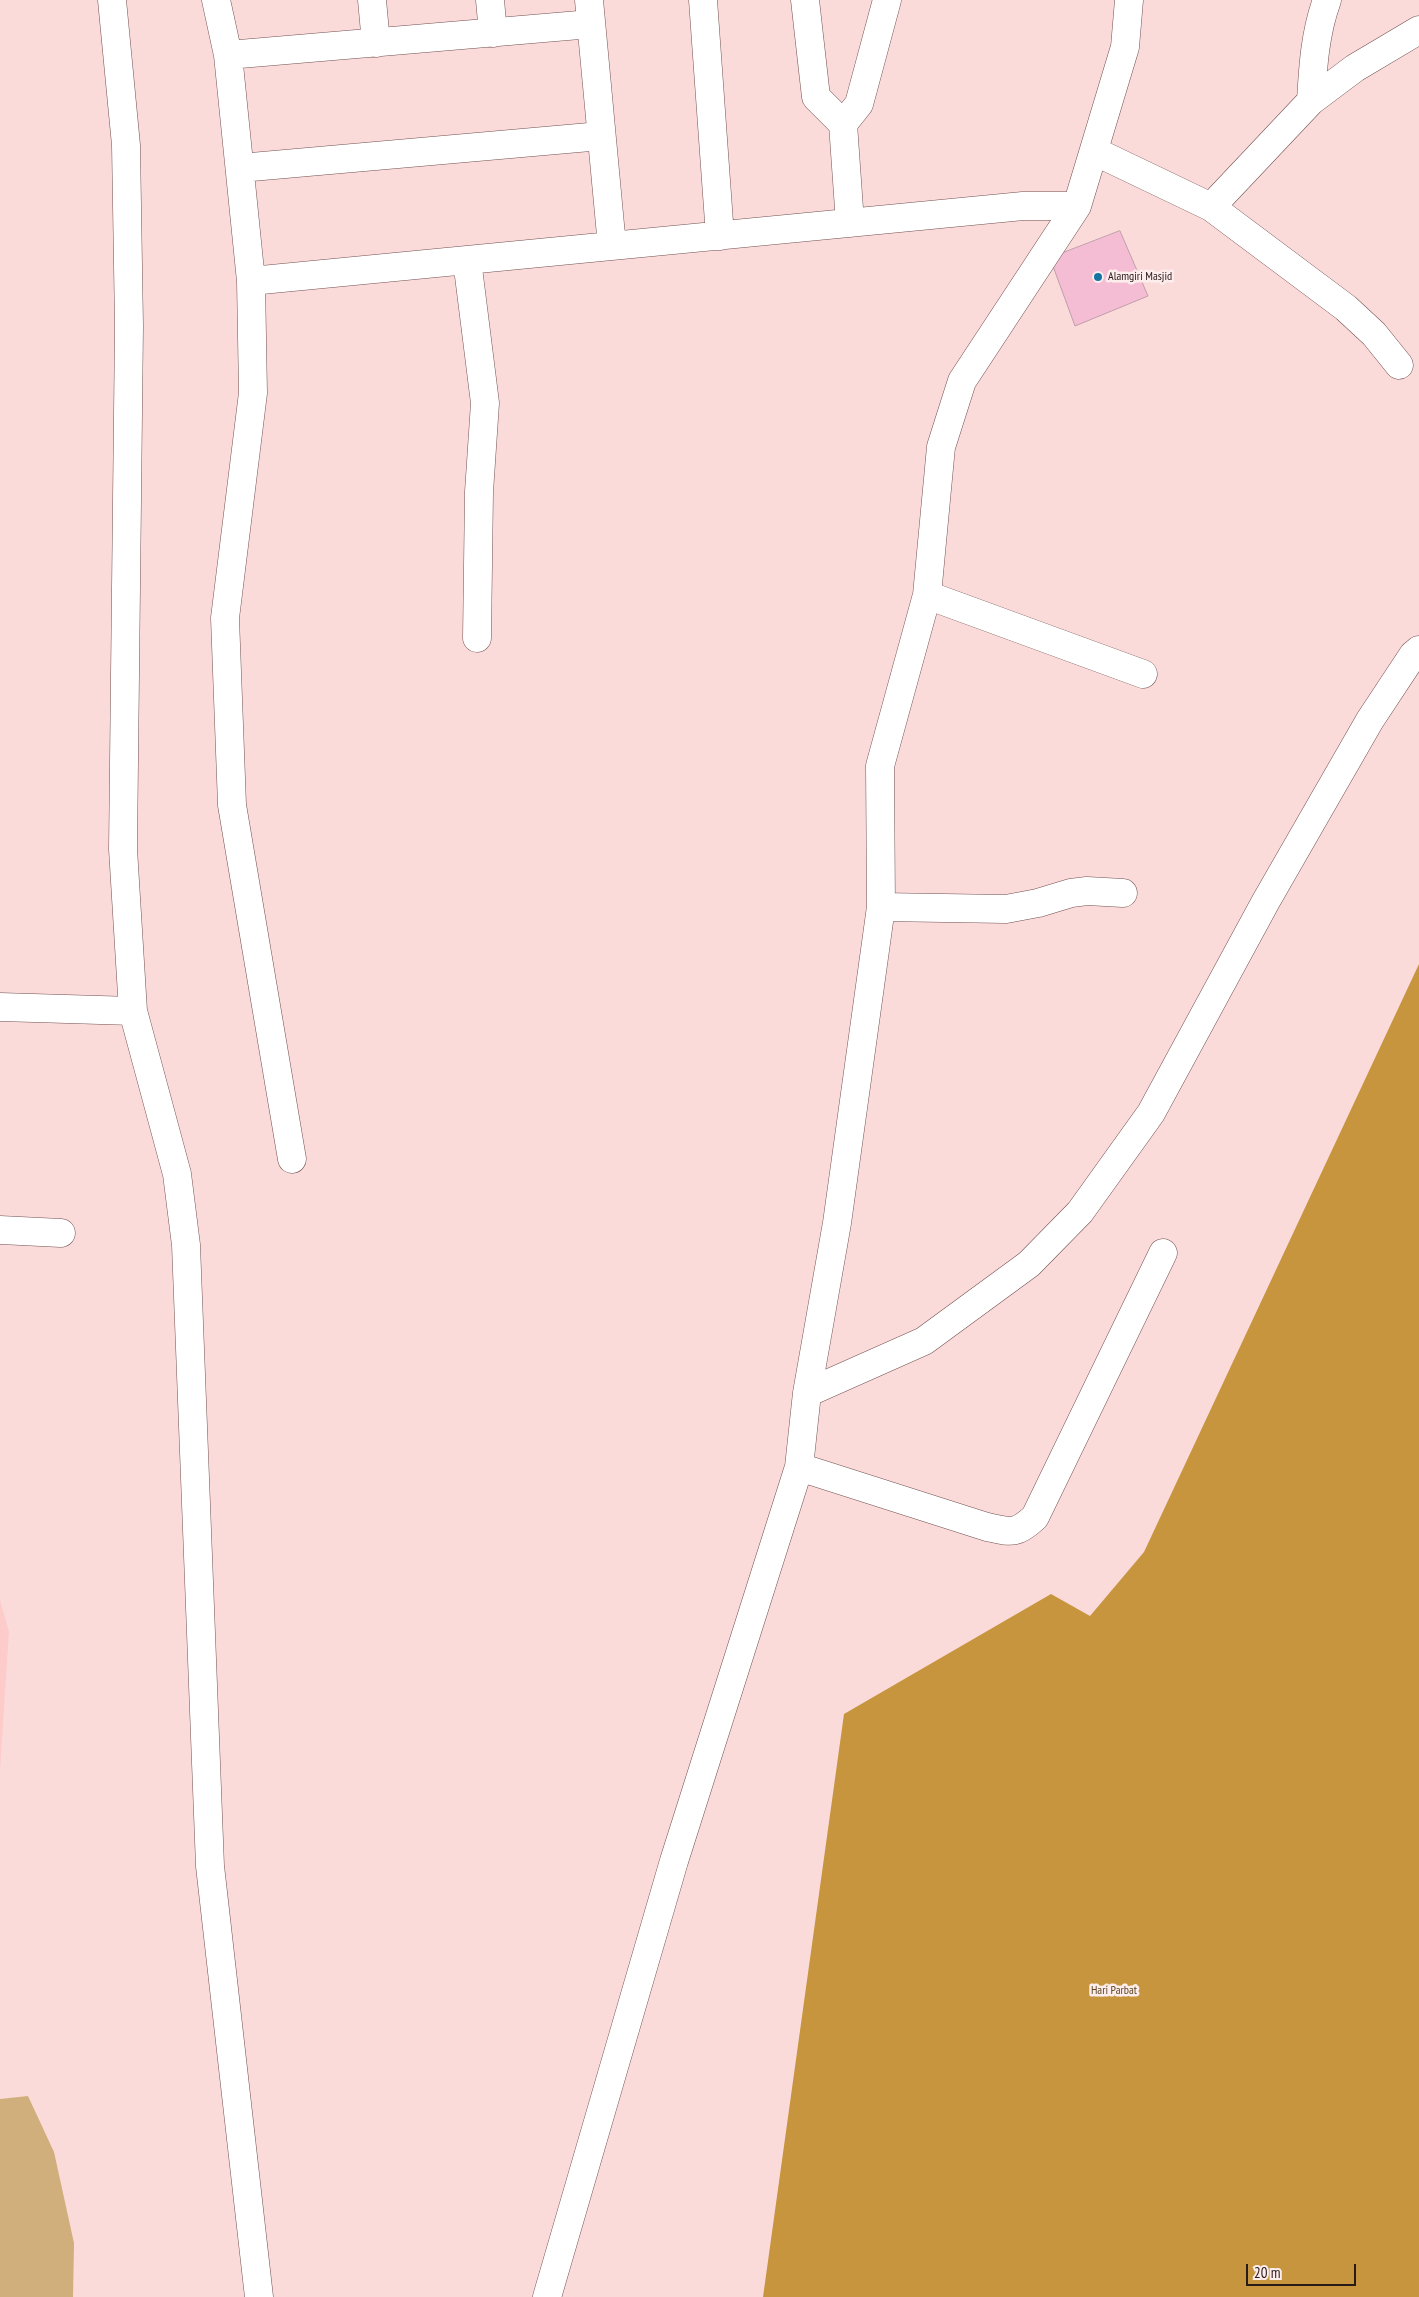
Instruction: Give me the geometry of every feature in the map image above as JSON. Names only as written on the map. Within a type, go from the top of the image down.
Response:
[{"type":"street","points":[[112,0],[126,145],[129,326],[123,849],[133,1011],[178,1174],[186,1245],[210,1866],[258,2297]]},
{"type":"street","points":[[216,0],[228,55],[251,281],[253,393],[225,618],[232,805],[292,1159]]},
{"type":"street","points":[[372,0],[376,42]]},
{"type":"street","points":[[490,0],[493,33]]},
{"type":"street","points":[[703,0],[720,236]]},
{"type":"street","points":[[805,0],[816,97],[843,124],[850,223]]},
{"type":"street","points":[[843,124],[859,104],[887,0]]},
{"type":"street","points":[[546,2297],[674,1862],[799,1467],[807,1393],[837,1223],[881,907],[880,766],[927,595],[941,447],[962,380],[1077,206],[1125,47],[1129,0]]},
{"type":"street","points":[[1311,101],[1318,25],[1327,0]]},
{"type":"street","points":[[228,55],[493,33],[590,12],[612,246]]},
{"type":"street","points":[[1211,207],[1311,101],[1355,68],[1419,30]]},
{"type":"street","points":[[240,168],[602,136]]},
{"type":"street","points":[[1094,151],[1211,207],[1346,308],[1374,334],[1399,365]]},
{"type":"street","points":[[251,281],[1024,206],[1077,206]]},
{"type":"street","points":[[467,260],[485,403],[480,492],[478,638]]},
{"type":"street","points":[[927,595],[1144,674]]},
{"type":"street","points":[[807,1393],[924,1341],[1029,1264],[1080,1212],[1151,1113],[1266,901],[1365,728],[1413,655],[1419,650]]},
{"type":"street","points":[[881,907],[1006,909],[1071,893],[1086,891],[1123,893]]},
{"type":"street","points":[[0,1007],[133,1011]]},
{"type":"street","points":[[0,1230],[60,1233]]},
{"type":"street","points":[[799,1467],[987,1527],[1007,1531],[1022,1530],[1035,1517],[1163,1253]]},
{"type":"shaded area","points":[[0,1600],[9,1632],[0,1770]]},
{"type":"shaded area","points":[[28,2096],[54,2152],[74,2243],[73,2297],[0,2297],[0,2099]]},
{"type":"green space","name":"Hari Parbat","points":[[1419,964],[1419,2297],[763,2297],[844,1714],[1051,1594],[1090,1616],[1144,1552]]},
{"type":"building","name":"Alamgiri Masjid","points":[[1120,231],[1148,296],[1075,326],[1050,258]]},
{"type":"place","name":"Alamgiri Masjid","points":[[1098,277]]}]
